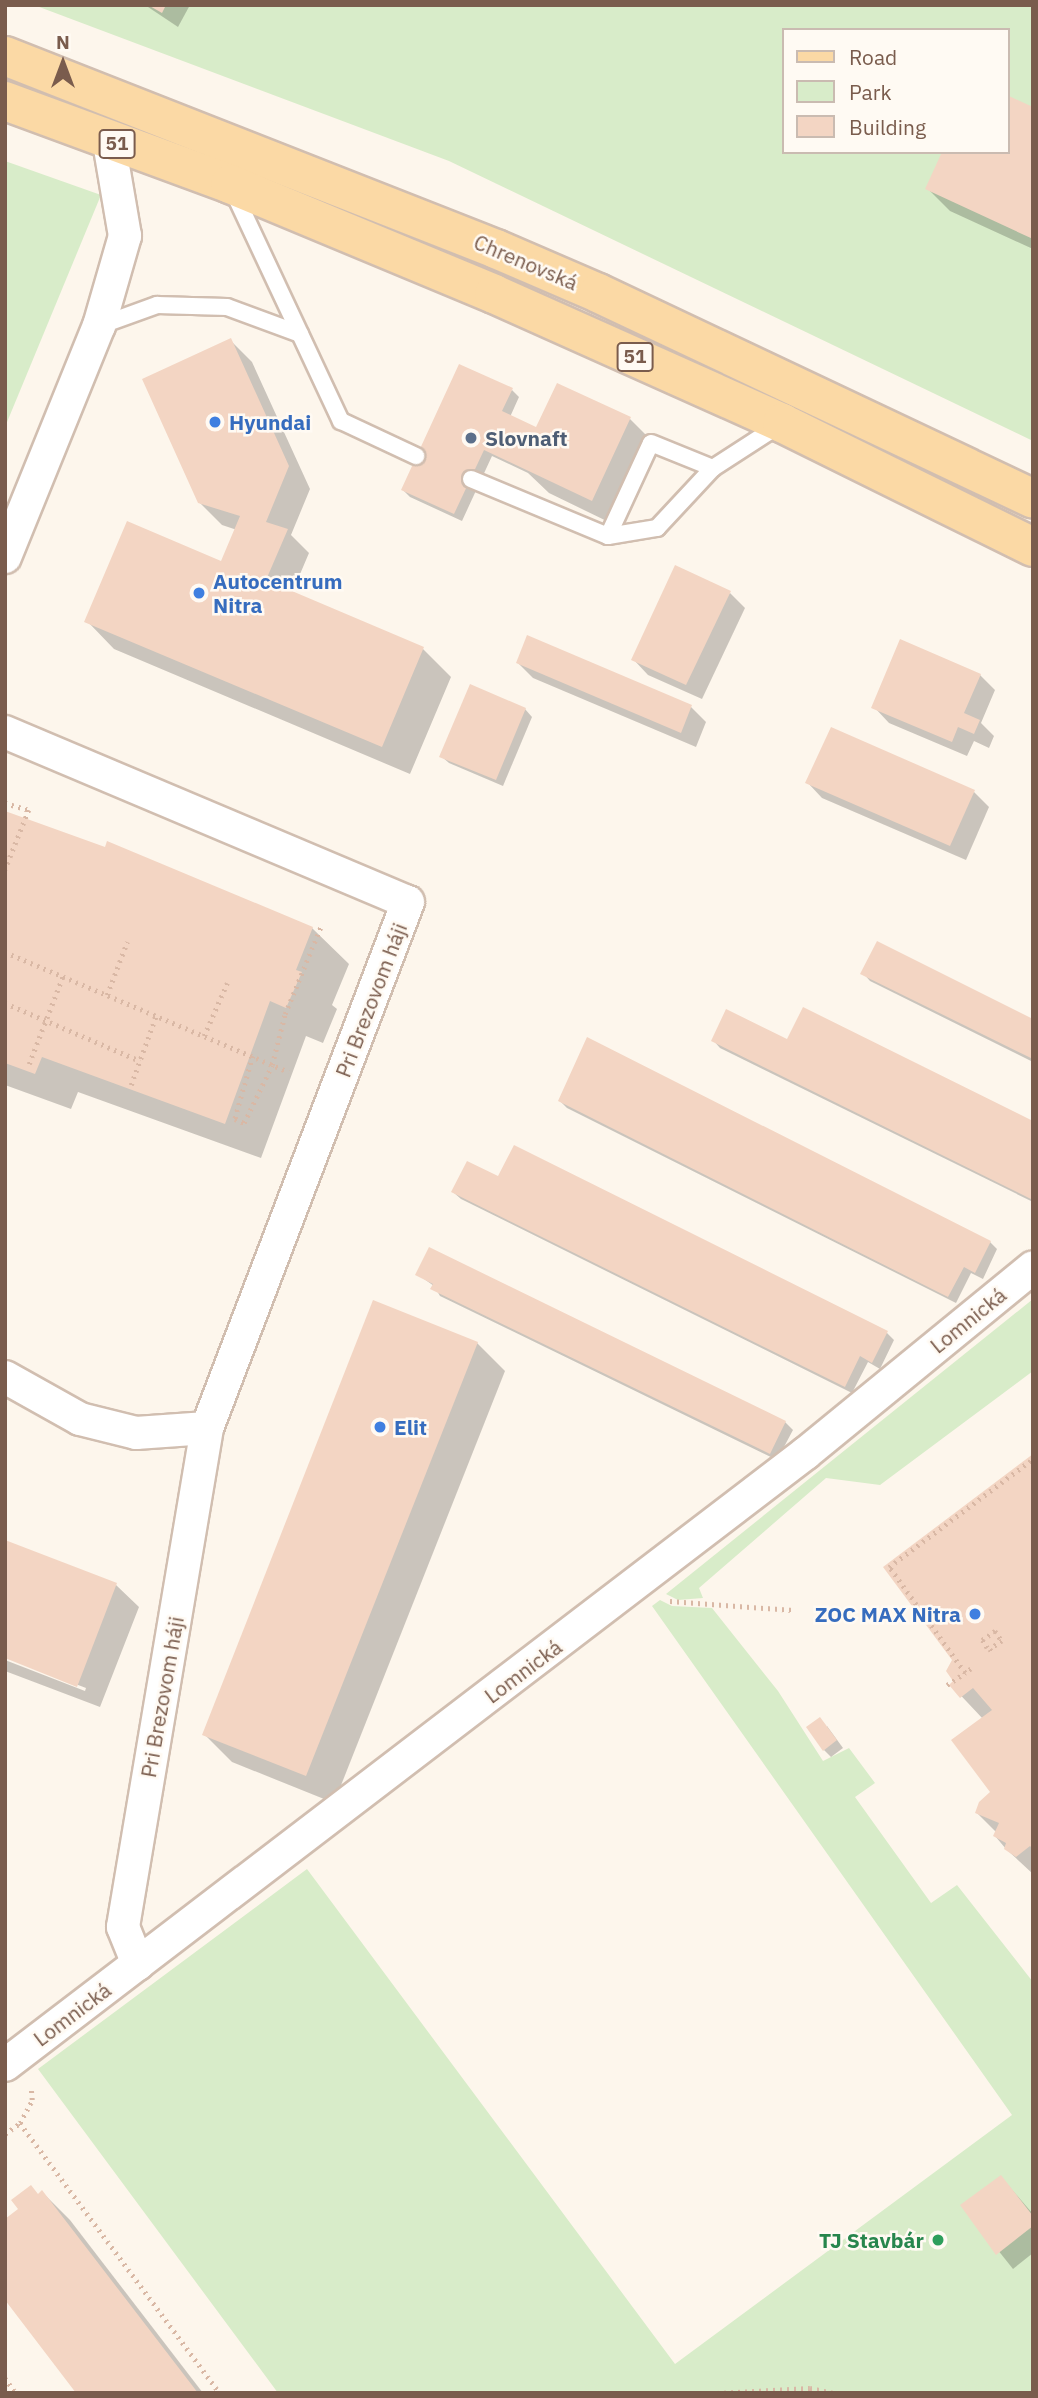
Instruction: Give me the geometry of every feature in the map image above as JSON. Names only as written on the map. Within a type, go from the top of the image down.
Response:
[{"type":"main road","name":"Chrenovská","points":[[5,56],[496,249],[598,293],[1033,499]]},
{"type":"main road","name":"Chrenovská","points":[[5,101],[110,142],[230,184],[494,294],[782,423],[1033,547]]},
{"type":"street","points":[[5,557],[99,326],[125,236],[110,142]]},
{"type":"street","name":"Pri Brezovom háji","points":[[5,732],[408,902],[207,1428],[123,1927],[138,1964]]},
{"type":"street","name":"Lomnická","points":[[5,2065],[806,1453],[1033,1267]]},
{"type":"street","points":[[5,1377],[80,1419],[136,1433],[207,1428]]},
{"type":"lane","points":[[230,184],[341,421],[416,456]]},
{"type":"lane","points":[[99,326],[157,305],[227,307],[300,334]]},
{"type":"lane","points":[[471,479],[608,536],[657,528],[713,468],[782,423]]},
{"type":"lane","points":[[608,536],[651,443],[713,468]]},
{"type":"path","points":[[5,803],[29,810],[6,867]]},
{"type":"path","points":[[253,1056],[235,1119],[244,1123],[272,1065],[285,1014],[322,924]]},
{"type":"path","points":[[107,995],[127,942]]},
{"type":"path","points":[[5,952],[289,1072]]},
{"type":"path","points":[[29,1064],[63,976]]},
{"type":"path","points":[[204,1036],[227,983]]},
{"type":"path","points":[[5,1003],[140,1061]]},
{"type":"path","points":[[131,1085],[156,1016]]},
{"type":"path","points":[[965,1673],[889,1567],[1033,1459]]},
{"type":"path","points":[[640,1581],[671,1602],[794,1610]]},
{"type":"path","points":[[987,1648],[982,1640],[995,1631],[1002,1641],[990,1649],[993,1653]]},
{"type":"path","points":[[947,1685],[971,1669]]},
{"type":"path","points":[[5,2134],[20,2123],[220,2393]]},
{"type":"path","points":[[5,2378],[16,2393]]},
{"type":"path","points":[[717,2393],[810,2388],[833,2393]]},
{"type":"green space","points":[[34,5],[1033,5],[1033,441],[449,161]]},
{"type":"green space","points":[[5,161],[101,195],[5,427]]},
{"type":"green space","points":[[1033,1299],[1033,1371],[880,1485],[826,1478],[699,1588],[703,1598],[678,1600],[666,1594]]},
{"type":"green space","points":[[660,1600],[672,1606],[712,1608],[778,1691],[823,1761],[849,1748],[875,1783],[855,1797],[931,1903],[957,1885],[1033,1982],[1033,2393],[278,2393],[38,2069],[307,1869],[675,2364],[1012,2115],[652,1606]]},
{"type":"building","points":[[148,5],[166,5],[162,13]]},
{"type":"building","points":[[1010,96],[1033,107],[1033,239],[925,189],[941,154],[1010,154]]},
{"type":"building","points":[[231,338],[289,466],[266,522],[288,529],[266,580],[424,647],[382,747],[84,622],[127,521],[221,561],[240,516],[198,503],[142,379]]},
{"type":"building","points":[[459,364],[513,388],[502,411],[536,427],[557,383],[631,417],[592,501],[484,450],[454,514],[401,490]]},
{"type":"building","points":[[675,565],[731,591],[686,685],[631,660]]},
{"type":"building","points":[[527,635],[692,705],[681,733],[516,663]]},
{"type":"building","points":[[900,639],[981,674],[964,713],[980,720],[974,734],[958,727],[952,742],[871,708]]},
{"type":"building","points":[[470,684],[526,708],[496,780],[439,757]]},
{"type":"building","points":[[831,727],[975,790],[950,846],[805,783]]},
{"type":"building","points":[[5,811],[105,847],[107,841],[313,927],[296,970],[302,972],[286,1008],[270,1001],[225,1124],[42,1057],[35,1074],[5,1063]]},
{"type":"building","points":[[877,941],[1033,1019],[1033,1059],[860,974]]},
{"type":"building","points":[[803,1007],[1033,1121],[1033,1200],[711,1041],[726,1009],[787,1039]]},
{"type":"building","points":[[587,1037],[991,1241],[975,1273],[964,1267],[948,1297],[558,1101]]},
{"type":"building","points":[[514,1145],[888,1331],[872,1363],[860,1356],[845,1387],[451,1192],[467,1161],[498,1176]]},
{"type":"building","points":[[429,1247],[786,1421],[770,1454],[430,1289],[433,1284],[415,1275]]},
{"type":"building","points":[[373,1300],[478,1342],[306,1776],[202,1735]]},
{"type":"building","name":"ZOC MAX Nitra","points":[[1033,1454],[1033,1849],[1030,1846],[1016,1857],[1004,1849],[1006,1843],[993,1836],[999,1823],[975,1813],[979,1802],[990,1792],[951,1740],[992,1710],[973,1688],[960,1698],[949,1685],[953,1681],[946,1671],[952,1660],[883,1567]]},
{"type":"building","points":[[5,1540],[117,1583],[77,1687],[5,1658]]},
{"type":"building","points":[[820,1717],[837,1740],[823,1751],[806,1727]]},
{"type":"building","points":[[1001,2175],[1033,2216],[1033,2226],[996,2255],[960,2205]]},
{"type":"building","points":[[31,2185],[38,2194],[42,2190],[198,2393],[76,2393],[5,2300],[5,2219],[18,2209],[11,2200]]},
{"type":"place","name":"Hyundai","points":[[215,422]]},
{"type":"place","name":"Slovnaft","points":[[471,438]]},
{"type":"place","name":"Autocentrum Nitra","points":[[199,593]]},
{"type":"place","name":"Elit","points":[[380,1427]]},
{"type":"place","name":"ZOC MAX Nitra","points":[[975,1614]]},
{"type":"place","name":"TJ Stavbár","points":[[938,2240]]}]
